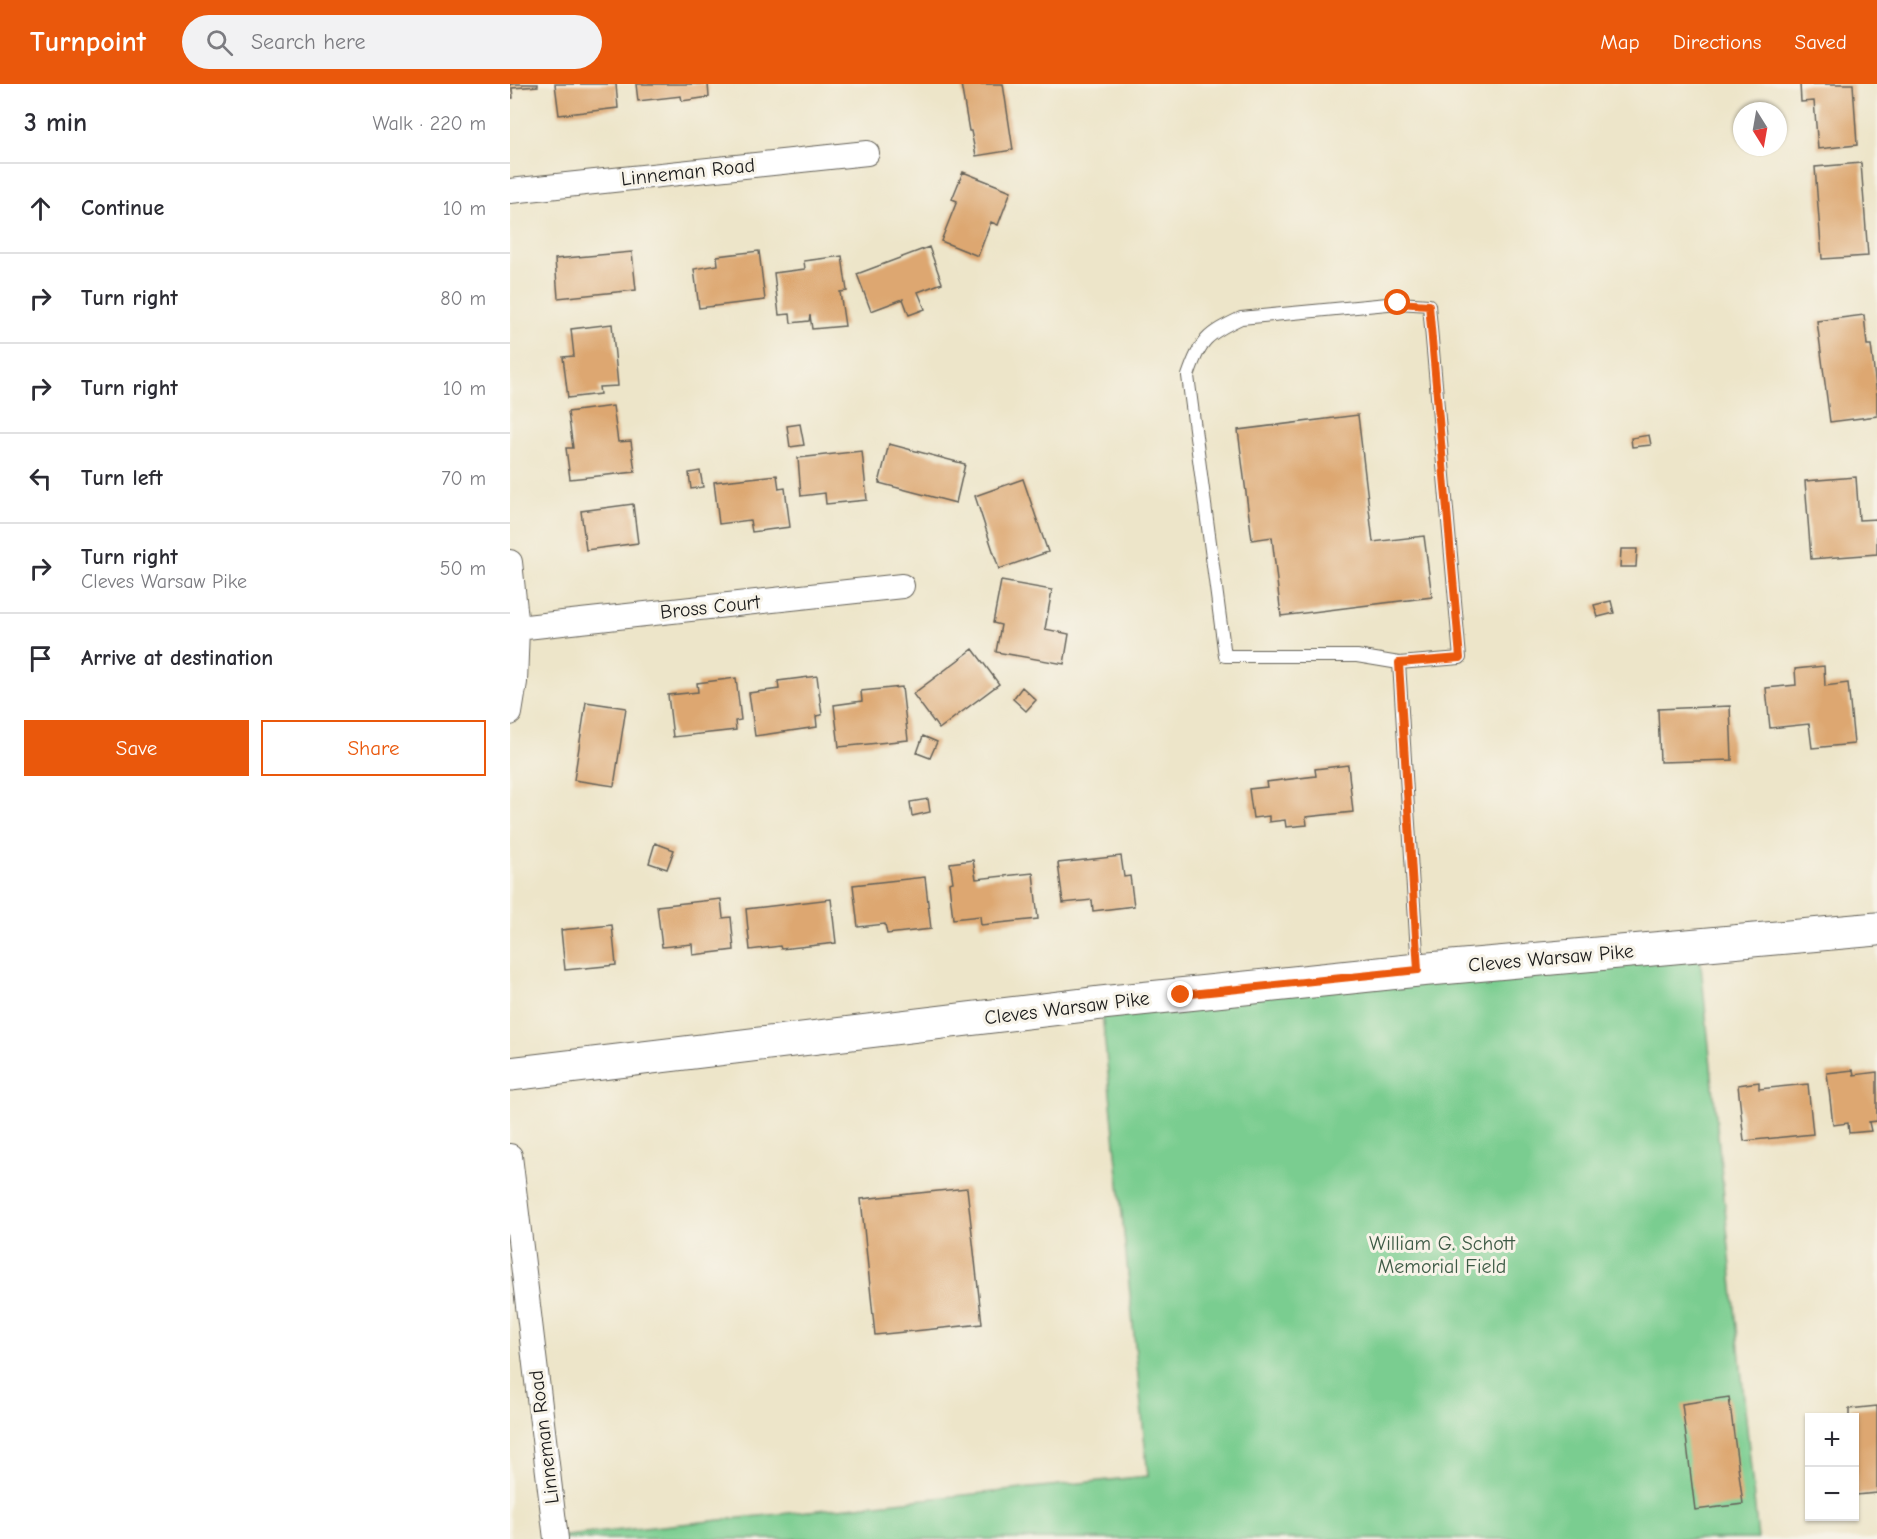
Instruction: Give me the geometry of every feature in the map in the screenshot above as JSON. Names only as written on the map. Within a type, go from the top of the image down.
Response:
[{"type":"street","name":"Linneman Road","points":[[510,190],[867,153]]},
{"type":"street","points":[[510,561],[517,628],[515,682],[510,713]]},
{"type":"street","name":"Bross Court","points":[[517,628],[903,586]]},
{"type":"street","name":"Cleves Warsaw Pike","points":[[510,1074],[1101,1003],[1418,970],[1877,928]]},
{"type":"street","name":"Linneman Road","points":[[510,1156],[556,1539]]},
{"type":"lane","points":[[1398,303],[1429,305],[1460,658],[1399,663],[1357,656],[1225,656],[1188,376],[1197,350],[1217,330],[1241,318],[1398,303]]},
{"type":"lane","points":[[1399,663],[1418,970]]},
{"type":"green space","name":"William G. Schott Memorial Field","points":[[1699,945],[1758,1539],[556,1539],[556,1537],[1148,1476],[1101,1003]]},
{"type":"building","points":[[510,84],[538,84],[538,86],[512,88],[513,98],[510,98]]},
{"type":"building","points":[[555,84],[616,84],[618,108],[559,115]]},
{"type":"building","points":[[636,84],[708,84],[709,97],[682,101],[681,96],[638,101]]},
{"type":"building","points":[[961,84],[1003,84],[1013,150],[976,156]]},
{"type":"building","points":[[1800,84],[1853,84],[1857,145],[1818,149],[1814,101],[1801,102]]},
{"type":"building","points":[[1861,163],[1868,256],[1822,259],[1815,167]]},
{"type":"building","points":[[963,172],[1011,191],[998,225],[991,222],[978,256],[941,241],[957,201],[952,199]]},
{"type":"building","points":[[929,247],[942,283],[918,292],[925,309],[909,315],[903,299],[871,311],[857,274]]},
{"type":"building","points":[[759,251],[765,300],[699,308],[694,269],[718,265],[717,256]]},
{"type":"building","points":[[632,252],[636,290],[558,298],[555,259]]},
{"type":"building","points":[[842,256],[847,291],[840,292],[845,326],[812,329],[810,315],[809,321],[791,323],[790,314],[779,315],[774,273],[805,269],[804,261]]},
{"type":"building","points":[[1864,315],[1867,345],[1871,345],[1877,416],[1830,422],[1817,321]]},
{"type":"building","points":[[612,324],[618,386],[599,387],[600,394],[568,398],[563,357],[574,356],[571,329]]},
{"type":"building","points":[[613,406],[618,442],[631,441],[635,472],[570,479],[566,448],[573,448],[568,412]]},
{"type":"building","points":[[1358,415],[1373,542],[1424,536],[1432,597],[1281,616],[1272,537],[1252,540],[1238,430]]},
{"type":"building","points":[[800,424],[804,445],[790,447],[787,426]]},
{"type":"building","points":[[1649,435],[1651,445],[1632,447],[1631,438]]},
{"type":"building","points":[[889,444],[965,464],[956,503],[879,483]]},
{"type":"building","points":[[862,451],[867,500],[826,504],[825,493],[801,496],[798,458]]},
{"type":"building","points":[[700,471],[703,487],[691,489],[689,473]]},
{"type":"building","points":[[777,475],[779,489],[785,488],[790,527],[752,532],[750,520],[719,524],[714,482]]},
{"type":"building","points":[[1856,477],[1859,520],[1877,519],[1877,554],[1811,559],[1805,481]]},
{"type":"building","points":[[1023,479],[1048,552],[999,569],[975,496]]},
{"type":"building","points":[[633,504],[638,543],[586,550],[581,511]]},
{"type":"building","points":[[1621,549],[1637,549],[1636,567],[1620,567]]},
{"type":"building","points":[[1001,581],[1052,590],[1045,629],[1069,634],[1064,664],[996,652],[1001,625],[993,623]]},
{"type":"building","points":[[1611,601],[1614,613],[1598,617],[1594,605]]},
{"type":"building","points":[[973,649],[999,684],[939,729],[913,694]]},
{"type":"building","points":[[1824,666],[1825,686],[1848,683],[1854,744],[1812,748],[1809,724],[1770,728],[1766,688],[1796,685],[1795,669]]},
{"type":"building","points":[[817,676],[822,715],[816,716],[817,727],[755,736],[749,693],[779,689],[778,681]]},
{"type":"building","points":[[736,678],[741,720],[735,721],[736,730],[673,737],[668,695],[698,692],[697,683]]},
{"type":"building","points":[[902,687],[908,740],[839,747],[834,705],[862,701],[861,691]]},
{"type":"building","points":[[1022,687],[1036,700],[1026,711],[1013,699]]},
{"type":"building","points":[[586,702],[626,708],[614,786],[574,780]]},
{"type":"building","points":[[1730,706],[1732,760],[1660,762],[1658,709]]},
{"type":"building","points":[[923,736],[937,742],[930,758],[917,753]]},
{"type":"building","points":[[1348,765],[1353,812],[1306,817],[1307,825],[1286,827],[1285,820],[1269,822],[1269,816],[1253,818],[1249,789],[1267,787],[1266,782],[1316,776],[1315,769]]},
{"type":"building","points":[[928,799],[930,812],[912,816],[910,802]]},
{"type":"building","points":[[655,843],[674,850],[667,869],[649,863]]},
{"type":"building","points":[[1121,856],[1124,877],[1130,876],[1134,906],[1093,911],[1092,900],[1063,903],[1058,863]]},
{"type":"building","points":[[973,860],[976,879],[1033,873],[1038,919],[981,925],[980,916],[953,919],[949,883],[953,882],[950,863]]},
{"type":"building","points":[[925,877],[931,929],[887,934],[885,924],[858,927],[853,885]]},
{"type":"building","points":[[721,899],[723,918],[731,917],[734,950],[693,955],[692,944],[662,947],[657,906]]},
{"type":"building","points":[[831,899],[836,943],[750,950],[746,909]]},
{"type":"building","points":[[612,925],[616,965],[565,970],[561,930]]},
{"type":"building","points":[[1853,1070],[1854,1075],[1877,1072],[1877,1121],[1869,1122],[1871,1131],[1849,1133],[1848,1123],[1833,1125],[1827,1073]]},
{"type":"building","points":[[1759,1082],[1759,1089],[1808,1084],[1813,1134],[1744,1141],[1738,1085]]},
{"type":"building","points":[[967,1188],[982,1324],[875,1335],[861,1199]]},
{"type":"building","points":[[1729,1397],[1743,1504],[1695,1510],[1682,1404]]},
{"type":"building","points":[[1877,1406],[1877,1493],[1859,1495],[1859,1413],[1849,1413],[1849,1409]]},
{"type":"route","points":[[1181,995],[1418,970],[1399,663],[1460,658],[1429,305],[1398,303]]}]
